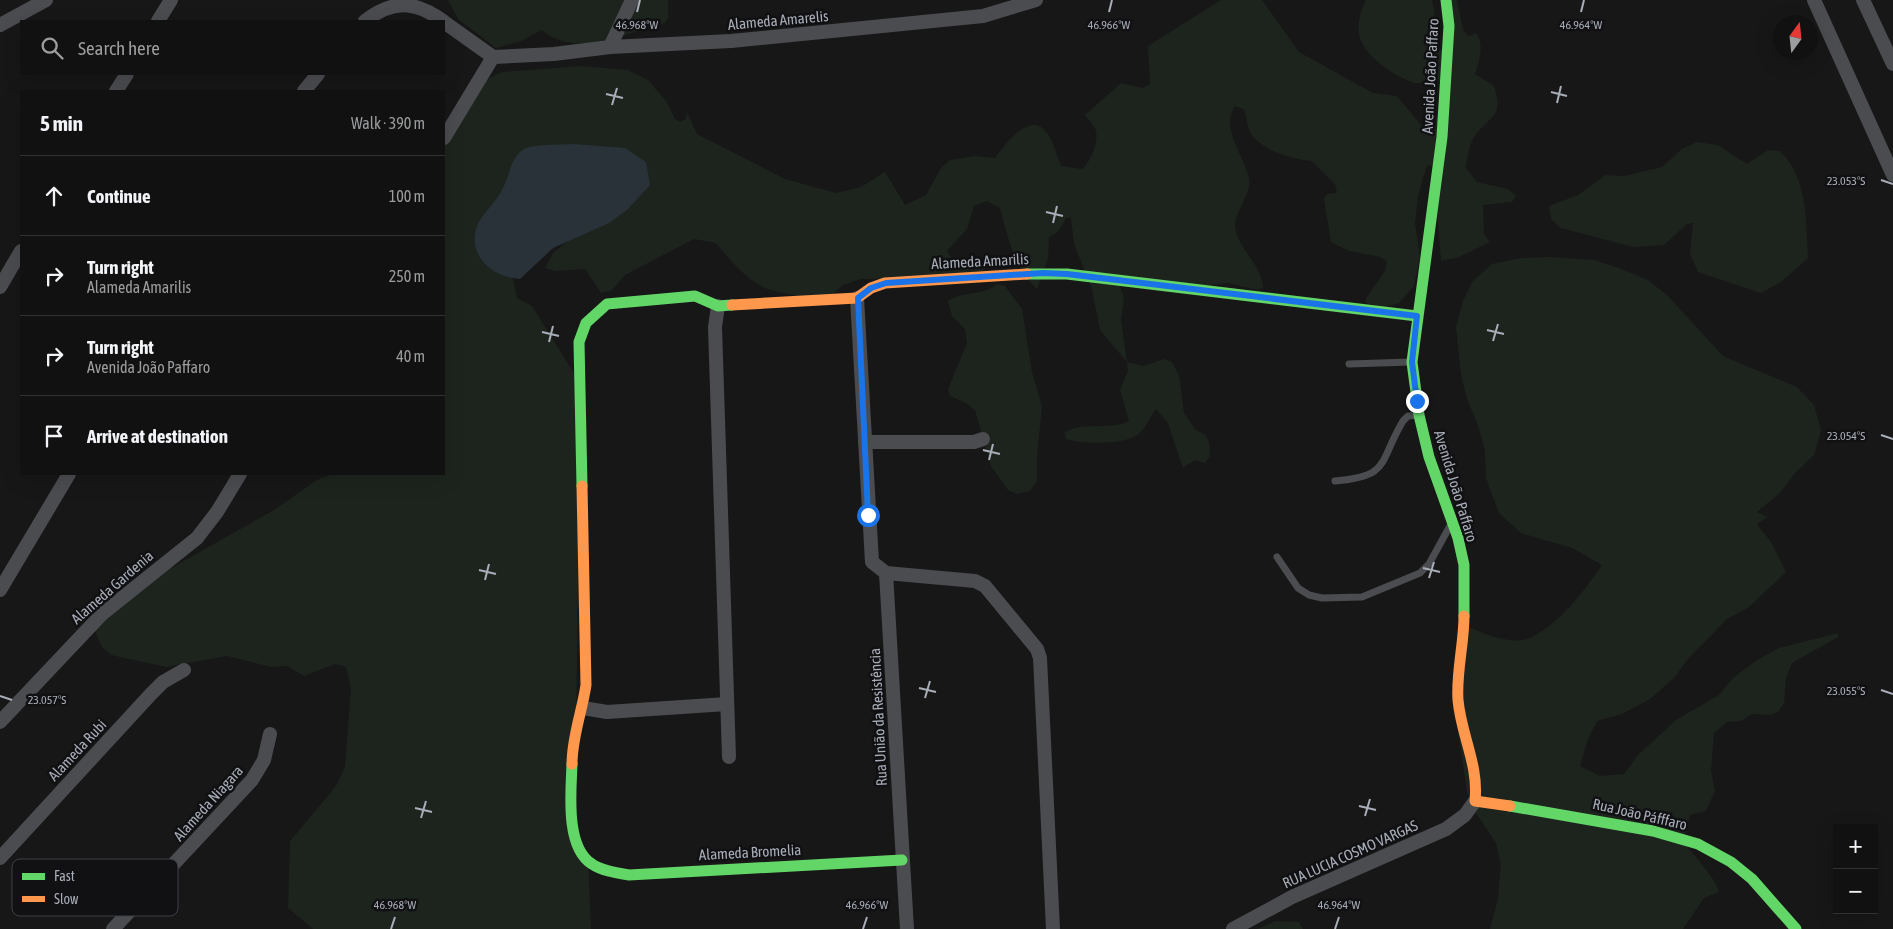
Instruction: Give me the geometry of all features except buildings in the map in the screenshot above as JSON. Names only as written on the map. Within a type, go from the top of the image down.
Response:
[{"type":"street","points":[[0,25],[46,0]]},
{"type":"street","points":[[159,20],[171,0]]},
{"type":"street","points":[[445,23],[493,57],[554,54],[610,47],[632,0]]},
{"type":"street","name":"Alameda Amarelis","points":[[610,47],[731,41],[983,16],[1036,0]]},
{"type":"street","name":"Avenida João Paffaro","points":[[1446,0],[1449,26],[1442,137],[1412,362],[1419,415],[1429,457],[1452,522],[1464,565],[1465,597],[1458,699],[1462,722],[1474,760],[1477,784],[1474,801]]},
{"type":"street","points":[[1814,0],[1893,174]]},
{"type":"street","points":[[1863,0],[1893,64]]},
{"type":"street","points":[[366,20],[383,5],[395,1],[407,1],[440,20]]},
{"type":"street","points":[[445,136],[493,57]]},
{"type":"street","points":[[117,90],[126,75]]},
{"type":"street","points":[[305,90],[317,75]]},
{"type":"street","points":[[0,287],[20,253]]},
{"type":"street","name":"Alameda Amarilis","points":[[586,323],[607,304],[695,296],[718,306],[858,298],[871,288],[886,283],[1043,273],[1417,316]]},
{"type":"street","points":[[858,298],[872,562],[886,573],[975,581],[985,586],[1037,649],[1040,658],[1053,929]]},
{"type":"street","points":[[718,306],[715,326],[729,757]]},
{"type":"street","name":"Alameda Bromelia","points":[[586,323],[579,342],[586,685],[583,708],[572,747],[571,810],[575,839],[580,851],[588,861],[608,871],[629,875],[902,860]]},
{"type":"street","points":[[865,442],[974,442],[983,438]]},
{"type":"street","points":[[0,590],[68,475]]},
{"type":"street","name":"Alameda Gardenia","points":[[0,722],[102,614],[196,538],[217,512],[239,475]]},
{"type":"street","name":"Rua União da Resistência","points":[[886,573],[902,860]]},
{"type":"street","name":"Alameda Rubi","points":[[0,858],[151,694],[164,682],[184,670]]},
{"type":"street","points":[[583,708],[607,712],[727,704]]},
{"type":"street","name":"Alameda Niagara","points":[[178,859],[252,780],[264,760],[270,734]]},
{"type":"street","name":"RUA LUCIA COSMO VARGAS","points":[[1233,929],[1292,897],[1446,829],[1465,815],[1474,801]]},
{"type":"street","name":"Rua João Páfffaro","points":[[1474,801],[1596,819],[1673,835],[1693,842],[1720,855],[1735,866],[1796,929]]},
{"type":"street","points":[[902,860],[907,929]]},
{"type":"street","name":"Alameda Niagara","points":[[113,929],[125,916]]},
{"type":"lane","points":[[1349,364],[1412,362]]},
{"type":"lane","points":[[1335,480],[1358,479],[1372,474],[1383,463],[1403,421],[1408,416],[1419,415]]},
{"type":"lane","points":[[1277,557],[1298,588],[1309,595],[1322,598],[1362,597],[1420,573],[1429,564],[1452,522]]},
{"type":"shaded area","points":[[448,0],[668,0],[668,18],[665,23],[602,41],[570,43],[555,38],[542,30],[521,41],[496,48],[458,19]]},
{"type":"shaded area","points":[[1221,0],[1262,0],[1299,52],[1373,93],[1397,96],[1425,130],[1434,133],[1442,82],[1412,82],[1397,75],[1374,59],[1360,38],[1360,18],[1366,0],[1432,0],[1436,42],[1438,48],[1443,50],[1448,0],[1457,0],[1463,30],[1468,36],[1476,33],[1479,38],[1481,48],[1475,74],[1494,86],[1497,96],[1497,110],[1472,140],[1465,167],[1477,182],[1508,189],[1516,196],[1512,202],[1483,205],[1484,234],[1490,242],[1459,257],[1441,261],[1434,166],[1429,165],[1426,168],[1418,196],[1415,223],[1420,257],[1414,286],[1399,303],[1385,307],[1366,303],[1366,298],[1385,271],[1387,262],[1381,257],[1349,251],[1331,242],[1324,199],[1327,194],[1337,193],[1335,184],[1312,161],[1278,153],[1255,139],[1250,132],[1244,109],[1235,106],[1230,124],[1234,142],[1249,178],[1249,184],[1235,226],[1240,241],[1259,273],[1263,288],[1257,290],[1229,283],[1190,287],[1119,284],[1124,298],[1121,320],[1127,362],[1100,330],[1092,289],[1074,244],[1071,218],[1066,218],[1058,232],[1049,237],[1048,258],[1037,289],[1017,262],[1000,208],[987,201],[974,206],[967,229],[947,251],[952,258],[987,270],[933,278],[860,279],[843,285],[823,303],[759,285],[743,273],[716,243],[694,239],[625,275],[611,291],[601,293],[585,269],[555,271],[545,268],[553,253],[622,196],[511,271],[517,298],[532,306],[580,383],[575,839],[588,861],[591,929],[313,929],[288,908],[290,841],[336,786],[345,767],[351,688],[346,667],[335,664],[304,676],[287,666],[271,667],[227,656],[166,667],[111,655],[102,647],[92,624],[125,594],[274,510],[317,480],[330,475],[445,475],[445,125],[478,84],[502,72],[581,66],[628,70],[648,80],[666,101],[675,119],[680,122],[686,119],[687,112],[697,134],[785,179],[836,193],[861,187],[885,172],[905,205],[926,195],[941,168],[950,160],[975,156],[995,158],[1011,138],[1025,127],[1033,125],[1040,127],[1047,133],[1061,166],[1082,169],[1091,156],[1096,138],[1095,128],[1085,115],[1121,83],[1143,88],[1150,84],[1148,46]]},
{"type":"shaded area","points":[[1697,142],[1718,145],[1747,164],[1768,150],[1780,151],[1796,174],[1801,187],[1806,215],[1808,258],[1781,282],[1761,293],[1698,272],[1690,254],[1693,223],[1687,224],[1664,245],[1633,247],[1561,228],[1551,219],[1549,206],[1578,195],[1606,175],[1624,176],[1662,167],[1682,149]]},
{"type":"shaded area","points":[[574,144],[625,148],[646,162],[650,185],[627,210],[609,223],[553,248],[520,279],[500,274],[491,269],[484,263],[476,247],[477,226],[500,193],[516,157],[528,147]]},
{"type":"shaded area","points":[[1549,257],[1594,260],[1648,280],[1667,295],[1723,356],[1797,387],[1814,405],[1821,430],[1814,455],[1795,473],[1781,492],[1757,512],[1767,517],[1757,524],[1771,542],[1786,572],[1749,607],[1727,619],[1688,659],[1674,678],[1650,699],[1622,714],[1597,721],[1587,741],[1580,766],[1600,776],[1624,774],[1638,755],[1676,720],[1719,695],[1734,677],[1757,660],[1779,648],[1838,633],[1838,637],[1792,663],[1786,678],[1784,703],[1778,712],[1771,715],[1752,714],[1741,721],[1727,722],[1714,733],[1711,771],[1715,791],[1706,811],[1690,815],[1683,841],[1709,873],[1719,892],[1704,898],[1683,929],[1490,929],[1498,899],[1501,864],[1496,843],[1474,810],[1467,792],[1456,717],[1464,624],[1496,637],[1515,640],[1530,638],[1552,624],[1570,606],[1602,565],[1572,548],[1521,533],[1499,513],[1486,478],[1485,450],[1478,425],[1467,399],[1461,374],[1456,327],[1463,301],[1473,281],[1492,264],[1521,258]]},
{"type":"shaded area","points":[[997,284],[1005,286],[1022,309],[1032,372],[1042,406],[1037,456],[1037,481],[1030,491],[1017,494],[1008,490],[991,466],[975,410],[966,403],[950,396],[948,389],[967,343],[965,329],[952,316],[948,301],[960,296],[986,291]]},
{"type":"shaded area","points":[[1164,359],[1172,362],[1179,375],[1184,413],[1195,429],[1205,435],[1209,442],[1210,456],[1205,463],[1195,460],[1183,468],[1168,423],[1156,409],[1141,432],[1135,437],[1126,440],[1094,443],[1066,439],[1065,432],[1073,429],[1121,424],[1129,421],[1120,390],[1128,371],[1127,362],[1143,366]]},
{"type":"shaded area","points":[[1276,921],[1299,922],[1303,929],[1257,929]]},
{"type":"traffic: fast","points":[[1446,0],[1449,26],[1442,137],[1412,362],[1419,415],[1429,457],[1458,538],[1464,565],[1464,616]]},
{"type":"traffic: fast","points":[[1027,274],[1067,274],[1417,316]]},
{"type":"traffic: fast","points":[[582,486],[579,342],[586,323],[607,304],[695,296],[718,306],[732,305]]},
{"type":"traffic: fast","points":[[572,764],[571,803],[577,845],[583,856],[592,864],[605,870],[629,875],[902,860]]},
{"type":"traffic: fast","points":[[1510,806],[1653,831],[1698,844],[1731,862],[1752,879],[1796,929]]},
{"type":"traffic: slow","points":[[732,305],[857,298],[871,288],[885,283],[1027,274]]},
{"type":"traffic: slow","points":[[572,764],[572,754],[586,685],[582,486]]},
{"type":"traffic: slow","points":[[1464,616],[1458,700],[1462,725],[1472,762],[1476,788],[1475,801],[1510,806]]},
{"type":"route","points":[[868,515],[858,298],[871,288],[886,283],[1043,273],[1067,274],[1417,316],[1412,362],[1417,401]]}]
